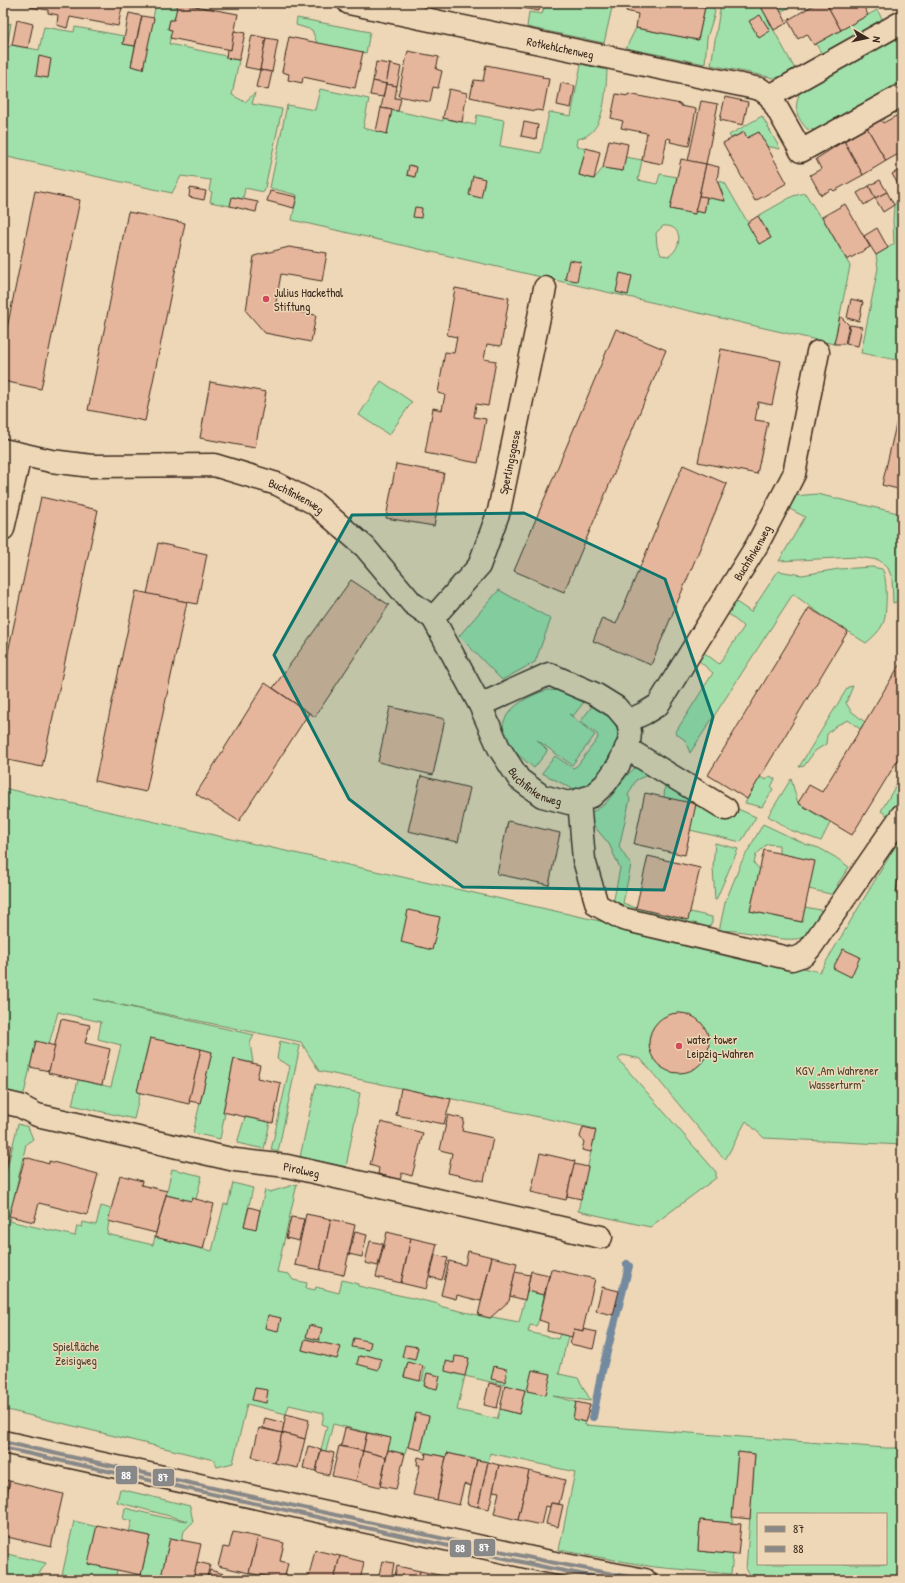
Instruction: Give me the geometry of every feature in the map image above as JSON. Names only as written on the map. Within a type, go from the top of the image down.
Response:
[{"type":"street","name":"Rotkehlchenweg","points":[[349,3],[392,8],[751,87],[760,89],[770,96]]},
{"type":"street","points":[[902,22],[770,96],[801,152],[902,95]]},
{"type":"street","name":"Sperlingsgasse","points":[[433,618],[479,566],[499,511],[545,288]]},
{"type":"street","name":"Buchfinkenweg","points":[[3,529],[12,452],[51,461],[92,466],[214,465],[277,484],[314,503],[366,547],[412,603],[433,618],[480,705],[499,748],[520,779],[542,796],[569,803],[592,796],[605,784],[618,766],[629,743],[630,732],[628,720],[645,713],[658,705],[757,545],[794,474],[818,352]]},
{"type":"street","points":[[480,705],[549,674],[595,694],[616,707],[628,720]]},
{"type":"street","points":[[626,748],[726,809]]},
{"type":"street","points":[[579,800],[584,860],[597,904],[624,919],[792,959],[804,955],[811,948],[902,815]]},
{"type":"street","name":"Pirolweg","points":[[3,1102],[20,1106],[37,1115],[212,1155],[235,1160],[287,1166],[600,1237]]},
{"type":"street","points":[[3,1442],[550,1562],[645,1580]]},
{"type":"highlighted area","points":[[524,513],[665,579],[713,717],[664,890],[463,887],[349,799],[274,655],[352,515]]},
{"type":"green space","points":[[156,3],[174,3],[177,9],[174,20],[170,20],[168,29],[172,30],[169,44],[239,60],[232,95],[245,102],[255,93],[252,104],[282,109],[264,192],[245,188],[243,199],[233,197],[230,206],[210,202],[212,192],[209,191],[211,180],[181,176],[172,193],[3,156],[3,34],[6,25],[11,23],[7,48],[12,45],[39,50],[44,27],[74,32],[75,27],[124,36],[123,44],[135,46],[131,66],[143,69]]},
{"type":"green space","points":[[545,3],[613,3],[604,43],[527,27],[529,12],[542,14]]},
{"type":"green space","points":[[721,3],[759,3],[796,71],[785,77],[774,78],[711,65]]},
{"type":"green space","points":[[776,3],[796,3],[781,12]]},
{"type":"green space","points":[[705,7],[713,7],[715,12],[707,38],[705,64],[626,48],[636,28],[698,40]]},
{"type":"green space","points":[[877,10],[883,20],[823,56],[816,44]]},
{"type":"green space","points":[[297,18],[370,32],[366,53],[317,43],[312,30],[296,25]]},
{"type":"green space","points":[[902,35],[902,86],[822,131],[807,129],[798,116],[796,107],[800,91]]},
{"type":"green space","points":[[581,64],[607,70],[604,105],[598,122],[588,135],[577,139],[576,146],[586,148],[579,175],[594,179],[603,168],[623,171],[625,157],[642,160],[638,180],[657,184],[660,174],[677,177],[670,209],[694,214],[695,211],[704,213],[707,197],[725,201],[717,180],[725,183],[760,244],[771,238],[758,216],[793,196],[805,193],[820,217],[822,217],[850,266],[834,344],[292,220],[297,195],[270,188],[287,105],[315,110],[320,89],[369,99],[363,128],[387,134],[392,110],[443,121],[443,118],[475,125],[477,115],[504,120],[500,146],[541,153],[549,112],[571,116]],"holes":[[[663,226],[670,226],[677,232],[679,242],[674,252],[669,256],[661,255],[657,246],[656,233]]]},
{"type":"green space","points":[[762,116],[780,149],[766,146],[759,132],[747,138],[744,132],[731,138],[729,135]]},
{"type":"green space","points":[[902,195],[902,361],[861,353],[878,268],[876,255],[894,244],[894,205]]},
{"type":"green space","points":[[381,381],[412,402],[389,435],[359,415]]},
{"type":"green space","points":[[817,494],[902,514],[902,600],[893,603],[892,578],[888,568],[879,560],[857,557],[779,561],[805,517],[788,508],[794,496]]},
{"type":"green space","points":[[872,567],[882,569],[886,588],[886,605],[883,624],[875,635],[866,643],[823,616],[793,594],[690,753],[685,740],[675,733],[713,673],[697,659],[702,651],[719,664],[744,627],[726,612],[733,600],[751,612],[778,571],[802,575],[839,569]]},
{"type":"green space","points":[[499,590],[551,619],[535,662],[502,680],[459,636]]},
{"type":"green space","points":[[853,686],[846,703],[851,711],[865,722],[860,729],[848,720],[837,725],[827,734],[826,744],[815,751],[804,766],[799,767],[848,687]]},
{"type":"green space","points":[[547,690],[564,691],[584,702],[573,716],[569,714],[595,735],[572,765],[537,740],[547,750],[534,768],[516,753],[507,742],[503,732],[503,723],[513,708],[520,702]]},
{"type":"green space","points":[[592,706],[611,717],[618,733],[617,741],[594,783],[580,790],[571,788],[542,773],[555,756],[573,768],[577,766],[598,738],[597,734],[581,721]]},
{"type":"green space","points":[[636,767],[654,772],[636,780],[628,795],[630,799],[619,847],[631,865],[623,903],[636,908],[690,912],[712,917],[712,923],[705,932],[613,904],[620,868],[609,844],[594,826],[588,814],[605,804],[627,775]]},
{"type":"green space","points":[[902,775],[902,805],[892,819],[881,811]]},
{"type":"green space","points":[[770,776],[775,779],[771,787],[773,789],[762,807],[745,803],[760,777],[766,780]]},
{"type":"green space","points":[[791,779],[798,803],[830,823],[821,841],[790,830],[768,816]]},
{"type":"green space","points":[[665,784],[729,805],[756,817],[741,842],[690,830],[664,797]]},
{"type":"green space","name":"KGV „Am Wahrener Wasserturm“","points":[[3,788],[649,932],[820,972],[902,835],[902,1145],[764,1138],[746,1121],[725,1160],[641,1059],[623,1055],[618,1059],[716,1172],[716,1178],[650,1227],[578,1211],[596,1129],[319,1071],[301,1042],[93,999],[254,1035],[250,1043],[253,1063],[234,1059],[223,1112],[225,1113],[220,1139],[193,1133],[212,1052],[150,1038],[137,1092],[140,1093],[134,1119],[72,1105],[78,1080],[111,1087],[121,1045],[98,1039],[101,1022],[58,1012],[49,1044],[36,1042],[23,1098],[3,1093]]},
{"type":"green space","points":[[763,824],[805,844],[819,848],[849,867],[837,885],[844,889],[839,896],[809,889],[779,853],[779,845],[767,844],[756,855],[754,863],[760,870],[750,911],[801,922],[805,907],[825,911],[815,930],[802,938],[784,939],[742,932],[719,931],[725,903],[741,863]]},
{"type":"green space","points":[[715,843],[738,849],[716,900],[713,867]]},
{"type":"green space","points":[[280,1041],[300,1046],[278,1152],[271,1150],[290,1066],[277,1059]]},
{"type":"green space","points":[[316,1084],[360,1093],[346,1167],[300,1157]]},
{"type":"green space","points":[[245,1117],[270,1122],[264,1149],[237,1143]]},
{"type":"green space","name":"Spielfläche Zeisigweg","points":[[18,1124],[28,1127],[33,1139],[26,1144],[9,1221],[75,1236],[77,1226],[82,1227],[83,1222],[96,1225],[101,1206],[111,1209],[107,1234],[153,1245],[155,1237],[212,1251],[224,1204],[228,1205],[233,1183],[253,1188],[244,1226],[256,1228],[265,1190],[270,1192],[297,1184],[277,1272],[289,1274],[293,1280],[307,1283],[306,1288],[315,1290],[316,1287],[339,1293],[342,1280],[358,1284],[358,1286],[439,1304],[439,1306],[490,1318],[492,1317],[519,1322],[527,1291],[544,1295],[539,1320],[536,1326],[530,1325],[528,1332],[558,1339],[560,1334],[568,1336],[559,1374],[578,1378],[591,1401],[553,1396],[576,1402],[573,1419],[585,1422],[585,1425],[902,1448],[902,1580],[750,1575],[746,1569],[755,1454],[738,1453],[732,1523],[700,1520],[698,1551],[733,1554],[731,1574],[654,1567],[559,1550],[575,1472],[490,1453],[488,1462],[447,1453],[446,1457],[426,1453],[421,1450],[429,1416],[408,1447],[407,1446],[405,1454],[388,1450],[390,1438],[333,1424],[326,1451],[321,1450],[327,1426],[322,1424],[324,1413],[289,1405],[286,1414],[247,1404],[233,1463],[217,1467],[214,1460],[3,1409],[3,1185]],"holes":[[[305,1339],[340,1347],[337,1358],[302,1350]],[[408,1363],[425,1367],[422,1381],[404,1377]],[[465,1376],[525,1390],[519,1414],[500,1409],[497,1419],[457,1410]]]},
{"type":"green space","points":[[172,1169],[202,1176],[196,1199],[191,1201],[166,1195]]},
{"type":"green space","points":[[120,1489],[190,1506],[193,1522],[184,1531],[182,1540],[170,1538],[161,1580],[140,1580],[150,1536],[129,1532],[132,1521],[123,1519],[125,1508],[166,1518],[188,1521],[117,1502]]},
{"type":"green space","points":[[74,1521],[97,1527],[88,1564],[117,1570],[115,1580],[61,1580]]},
{"type":"green space","points":[[3,1553],[46,1563],[35,1580],[3,1580]]},
{"type":"building","points":[[3,3],[7,3],[3,22]]},
{"type":"building","points":[[31,3],[112,3],[111,5],[122,7],[118,26],[70,17],[67,28],[57,25],[58,15],[48,13],[48,10],[30,7]]},
{"type":"building","points":[[178,3],[238,14],[231,50],[170,38],[172,30],[168,29],[170,20],[174,20]]},
{"type":"building","points":[[496,3],[540,3],[539,11]]},
{"type":"building","points":[[628,3],[686,3],[705,7],[698,40],[636,28],[638,14],[626,11]]},
{"type":"building","points":[[759,3],[776,3],[787,23],[774,30]]},
{"type":"building","points":[[817,3],[826,3],[841,30],[814,45],[807,34],[798,39],[788,20]]},
{"type":"building","points":[[826,3],[862,3],[868,15],[841,30]]},
{"type":"building","points":[[129,13],[142,16],[135,46],[123,44]]},
{"type":"building","points":[[760,15],[770,31],[759,38],[749,21]]},
{"type":"building","points":[[142,16],[154,18],[143,69],[131,66]]},
{"type":"building","points":[[17,20],[33,24],[28,48],[12,45]]},
{"type":"building","points":[[234,31],[245,33],[239,60],[226,58],[227,49],[231,50]]},
{"type":"building","points":[[252,35],[266,38],[260,70],[245,67]]},
{"type":"building","points":[[289,37],[363,52],[355,88],[303,77],[302,83],[288,80],[289,74],[282,72]]},
{"type":"building","points":[[266,38],[278,40],[272,72],[260,70]]},
{"type":"building","points":[[408,51],[439,57],[436,69],[442,71],[438,88],[433,87],[430,102],[398,96]]},
{"type":"building","points":[[39,56],[51,59],[48,78],[36,76]]},
{"type":"building","points":[[376,62],[390,64],[386,84],[373,81]]},
{"type":"building","points":[[390,64],[401,67],[397,86],[386,84]]},
{"type":"building","points":[[486,65],[543,76],[542,78],[549,79],[543,111],[535,111],[470,97],[474,80],[483,81]]},
{"type":"building","points":[[260,70],[272,72],[268,90],[256,87]]},
{"type":"building","points":[[373,81],[386,84],[383,97],[370,95]]},
{"type":"building","points":[[561,83],[575,86],[571,108],[557,105]]},
{"type":"building","points":[[386,84],[397,86],[395,98],[401,99],[398,111],[381,108]]},
{"type":"building","points":[[449,89],[467,93],[462,122],[443,118]]},
{"type":"building","points":[[616,94],[628,96],[628,94],[681,104],[681,106],[696,109],[689,146],[670,142],[671,139],[667,138],[662,164],[642,160],[647,133],[621,128],[623,121],[611,118]]},
{"type":"building","points":[[725,97],[748,102],[743,125],[720,120]]},
{"type":"building","points":[[701,101],[718,104],[706,164],[688,161]]},
{"type":"building","points":[[381,108],[392,110],[387,134],[376,131]]},
{"type":"building","points":[[902,113],[902,126],[896,116]]},
{"type":"building","points":[[896,116],[902,126],[902,152],[886,161],[866,126],[880,118],[883,123]]},
{"type":"building","points":[[524,122],[538,125],[536,139],[521,136]]},
{"type":"building","points":[[866,126],[886,161],[863,175],[844,141],[853,136],[851,134]]},
{"type":"building","points":[[744,132],[747,138],[759,132],[787,183],[755,201],[723,143]]},
{"type":"building","points":[[609,140],[628,144],[623,171],[603,168]]},
{"type":"building","points":[[844,141],[863,175],[834,191],[832,189],[821,195],[810,175],[821,169],[816,159]]},
{"type":"building","points":[[586,148],[600,152],[594,179],[579,175]]},
{"type":"building","points":[[681,159],[706,164],[695,214],[670,209]]},
{"type":"building","points":[[706,164],[719,167],[717,180],[725,201],[699,196]]},
{"type":"building","points":[[409,165],[417,167],[415,177],[407,175]]},
{"type":"building","points":[[902,168],[902,184],[899,186],[892,174]]},
{"type":"building","points":[[473,176],[485,179],[481,198],[469,195]]},
{"type":"building","points":[[880,180],[887,192],[875,198],[869,186]]},
{"type":"building","points":[[869,186],[875,198],[864,205],[857,193]]},
{"type":"building","points":[[190,188],[206,191],[204,200],[189,197]]},
{"type":"building","points":[[35,191],[80,200],[41,389],[3,381],[3,348]]},
{"type":"building","points":[[270,191],[297,197],[294,208],[267,201]]},
{"type":"building","points":[[887,192],[894,205],[883,212],[875,198]]},
{"type":"building","points":[[699,196],[707,197],[704,213],[695,211]]},
{"type":"building","points":[[232,197],[258,202],[256,212],[230,206]]},
{"type":"building","points":[[845,204],[870,247],[847,260],[822,217]]},
{"type":"building","points":[[415,207],[422,208],[421,218],[413,217]]},
{"type":"building","points":[[128,212],[185,223],[145,421],[88,410]]},
{"type":"building","points":[[758,216],[771,238],[759,244],[747,223]]},
{"type":"building","points":[[877,228],[888,248],[876,255],[864,236]]},
{"type":"building","points":[[289,247],[327,253],[322,281],[281,274],[275,308],[316,315],[311,342],[265,333],[246,311],[254,256]]},
{"type":"building","points":[[569,260],[581,262],[577,281],[565,279]]},
{"type":"building","points":[[620,273],[632,276],[628,295],[616,292]]},
{"type":"building","points":[[455,288],[509,298],[501,346],[487,344],[484,359],[496,361],[488,406],[476,404],[474,417],[486,419],[478,463],[425,453],[433,408],[442,410],[445,395],[438,393],[445,352],[454,353],[457,337],[447,335]]},
{"type":"building","points":[[851,299],[863,302],[859,321],[847,318]]},
{"type":"building","points":[[840,316],[849,325],[845,344],[834,344]]},
{"type":"building","points":[[850,325],[862,327],[858,346],[846,344]]},
{"type":"building","points":[[616,329],[666,350],[564,592],[514,571]]},
{"type":"building","points":[[721,349],[781,361],[772,405],[758,402],[755,420],[768,422],[757,474],[698,462]]},
{"type":"building","points":[[210,382],[266,392],[255,448],[200,438]]},
{"type":"building","points":[[902,399],[902,490],[882,485]]},
{"type":"building","points":[[396,464],[444,473],[434,526],[386,518]]},
{"type":"building","points":[[683,465],[727,484],[651,665],[593,641],[602,618],[616,624]]},
{"type":"building","points":[[41,497],[98,510],[42,767],[3,759],[3,676]]},
{"type":"building","points":[[158,543],[207,554],[197,604],[147,594]]},
{"type":"building","points":[[351,580],[389,605],[315,717],[273,688]]},
{"type":"building","points":[[136,591],[187,602],[146,792],[95,781]]},
{"type":"building","points":[[809,608],[848,631],[747,799],[708,775]]},
{"type":"building","points":[[902,661],[902,753],[852,835],[798,803],[809,785],[822,792]]},
{"type":"building","points":[[265,683],[309,713],[239,821],[196,794]]},
{"type":"building","points":[[390,707],[445,719],[433,775],[378,762]]},
{"type":"building","points":[[421,776],[470,788],[458,842],[408,831]]},
{"type":"building","points":[[645,793],[696,804],[685,855],[634,844]]},
{"type":"building","points":[[508,821],[560,833],[549,885],[497,874]]},
{"type":"building","points":[[764,850],[815,861],[802,922],[750,911]]},
{"type":"building","points":[[648,856],[700,868],[688,920],[636,908]]},
{"type":"building","points":[[899,869],[902,869],[902,894],[896,894]]},
{"type":"building","points":[[408,910],[440,917],[432,950],[401,942]]},
{"type":"building","points":[[843,949],[860,957],[851,977],[833,968]]},
{"type":"building","name":"water tower Leipzig-Wahren","points":[[673,1013],[685,1013],[696,1018],[704,1026],[709,1037],[707,1055],[696,1068],[685,1073],[673,1073],[662,1068],[654,1060],[649,1049],[649,1037],[654,1026],[662,1018]]},
{"type":"building","points":[[61,1019],[90,1025],[85,1043],[110,1049],[102,1085],[48,1073]]},
{"type":"building","points":[[150,1038],[201,1049],[189,1104],[137,1092]]},
{"type":"building","points":[[36,1041],[55,1046],[49,1071],[30,1067]]},
{"type":"building","points":[[201,1049],[212,1052],[200,1103],[189,1101]]},
{"type":"building","points":[[234,1059],[260,1065],[257,1078],[281,1083],[273,1123],[223,1112]]},
{"type":"building","points":[[401,1088],[451,1099],[444,1124],[396,1115]]},
{"type":"building","points":[[898,1109],[902,1109],[902,1137],[896,1137]]},
{"type":"building","points":[[448,1115],[464,1119],[462,1131],[493,1138],[484,1181],[448,1173],[452,1153],[440,1150]]},
{"type":"building","points":[[381,1122],[423,1133],[412,1176],[402,1173],[400,1180],[378,1174],[379,1168],[370,1165]]},
{"type":"building","points":[[583,1127],[596,1130],[591,1152],[582,1150],[584,1142],[580,1137]]},
{"type":"building","points":[[3,1144],[11,1145],[6,1167],[3,1167]]},
{"type":"building","points":[[540,1153],[575,1161],[566,1200],[531,1192]]},
{"type":"building","points":[[25,1157],[49,1164],[49,1161],[98,1174],[87,1215],[39,1203],[34,1222],[9,1216]]},
{"type":"building","points":[[574,1164],[588,1167],[581,1199],[567,1196]]},
{"type":"building","points":[[120,1175],[142,1181],[141,1185],[167,1191],[156,1233],[108,1221]]},
{"type":"building","points":[[166,1195],[191,1201],[192,1198],[214,1204],[203,1249],[155,1237]]},
{"type":"building","points":[[249,1207],[260,1210],[256,1229],[244,1226]]},
{"type":"building","points":[[306,1214],[331,1219],[320,1270],[295,1265]]},
{"type":"building","points":[[291,1217],[304,1219],[299,1241],[286,1238]]},
{"type":"building","points":[[331,1219],[355,1225],[344,1275],[320,1270]]},
{"type":"building","points":[[355,1232],[367,1235],[362,1257],[349,1254]]},
{"type":"building","points":[[387,1232],[411,1238],[401,1283],[376,1277]]},
{"type":"building","points":[[411,1238],[437,1244],[426,1289],[401,1283]]},
{"type":"building","points":[[370,1241],[383,1244],[378,1266],[365,1263]]},
{"type":"building","points":[[468,1251],[492,1257],[481,1301],[457,1295],[456,1299],[441,1295],[449,1261],[465,1265]]},
{"type":"building","points":[[435,1255],[448,1258],[442,1280],[430,1277]]},
{"type":"building","points":[[492,1257],[517,1263],[509,1301],[490,1318],[478,1315]]},
{"type":"building","points":[[551,1269],[595,1279],[583,1331],[574,1329],[572,1337],[547,1331],[548,1323],[539,1320]]},
{"type":"building","points":[[531,1271],[549,1275],[544,1295],[527,1291]]},
{"type":"building","points":[[515,1272],[530,1275],[525,1300],[510,1296]]},
{"type":"building","points":[[602,1287],[619,1291],[613,1315],[596,1311]]},
{"type":"building","points":[[268,1315],[281,1318],[278,1331],[265,1328]]},
{"type":"building","points":[[309,1325],[322,1328],[319,1340],[306,1337]]},
{"type":"building","points":[[574,1329],[597,1332],[593,1349],[570,1344]]},
{"type":"building","points":[[354,1338],[371,1342],[369,1350],[352,1347]]},
{"type":"building","points":[[305,1339],[341,1347],[337,1359],[302,1350]]},
{"type":"building","points":[[405,1345],[418,1347],[415,1360],[402,1357]]},
{"type":"building","points":[[366,1355],[381,1359],[379,1370],[357,1364],[359,1356],[365,1357]]},
{"type":"building","points":[[455,1356],[469,1358],[465,1376],[445,1371],[446,1361],[454,1363]]},
{"type":"building","points":[[408,1362],[423,1366],[420,1381],[404,1377]]},
{"type":"building","points":[[494,1366],[507,1369],[505,1382],[491,1379]]},
{"type":"building","points":[[532,1370],[551,1374],[546,1395],[527,1391]]},
{"type":"building","points":[[427,1373],[440,1376],[437,1389],[424,1386]]},
{"type":"building","points":[[489,1383],[502,1386],[497,1408],[484,1405]]},
{"type":"building","points":[[505,1385],[525,1390],[519,1414],[500,1409]]},
{"type":"building","points":[[255,1388],[268,1390],[266,1403],[252,1400]]},
{"type":"building","points":[[576,1402],[590,1405],[585,1422],[573,1419]]},
{"type":"building","points":[[416,1413],[429,1416],[421,1450],[408,1447]]},
{"type":"building","points":[[286,1414],[309,1420],[305,1439],[282,1433]]},
{"type":"building","points":[[265,1418],[284,1423],[282,1433],[263,1428]]},
{"type":"building","points":[[259,1428],[282,1433],[275,1463],[252,1457]]},
{"type":"building","points":[[345,1428],[367,1433],[363,1451],[341,1446]]},
{"type":"building","points":[[282,1433],[305,1439],[298,1468],[275,1463]]},
{"type":"building","points":[[367,1433],[391,1438],[386,1457],[363,1451]]},
{"type":"building","points":[[308,1446],[321,1449],[316,1471],[303,1468]]},
{"type":"building","points":[[339,1446],[363,1451],[356,1481],[332,1476]]},
{"type":"building","points":[[321,1450],[334,1453],[329,1475],[316,1472]]},
{"type":"building","points":[[388,1450],[405,1454],[396,1489],[380,1486]]},
{"type":"building","points":[[363,1451],[386,1457],[380,1487],[356,1481]]},
{"type":"building","points":[[738,1452],[755,1454],[750,1519],[732,1517]]},
{"type":"building","points":[[426,1453],[446,1457],[437,1500],[413,1495],[420,1465],[417,1465],[418,1457],[425,1459]]},
{"type":"building","points":[[447,1453],[477,1460],[471,1486],[464,1484],[459,1505],[437,1500]]},
{"type":"building","points":[[477,1460],[488,1462],[478,1507],[467,1504]]},
{"type":"building","points":[[488,1462],[499,1465],[489,1509],[478,1507]]},
{"type":"building","points":[[499,1465],[529,1471],[518,1520],[494,1514],[499,1492],[493,1491]]},
{"type":"building","points":[[529,1471],[565,1480],[559,1504],[551,1503],[550,1507],[545,1506],[541,1525],[518,1520]]},
{"type":"building","points":[[3,1480],[10,1481],[3,1512]]},
{"type":"building","points":[[10,1481],[63,1494],[51,1547],[3,1536],[3,1512]]},
{"type":"building","points":[[551,1503],[563,1505],[558,1527],[546,1524]]},
{"type":"building","points":[[700,1520],[741,1524],[738,1555],[698,1551]]},
{"type":"building","points":[[97,1525],[150,1536],[141,1575],[88,1564]]},
{"type":"building","points":[[233,1532],[258,1537],[249,1573],[218,1566],[223,1547],[229,1548]]},
{"type":"building","points":[[258,1537],[284,1543],[280,1561],[288,1563],[284,1580],[249,1573]]},
{"type":"building","points":[[170,1538],[201,1544],[193,1580],[173,1580],[161,1577]]},
{"type":"building","points":[[315,1550],[340,1556],[334,1580],[308,1580]]},
{"type":"building","points":[[340,1556],[364,1562],[360,1580],[334,1580]]},
{"type":"building","points":[[382,1561],[394,1563],[391,1580],[378,1580]]},
{"type":"building","points":[[197,1562],[210,1565],[206,1580],[193,1580]]},
{"type":"building","points":[[397,1566],[420,1571],[418,1580],[394,1580]]},
{"type":"building","points":[[210,1570],[224,1574],[223,1580],[207,1580]]},
{"type":"building","points":[[420,1571],[443,1576],[442,1580],[418,1580]]},
{"type":"waterway","points":[[593,1417],[601,1375],[629,1266],[627,1264]]},
{"type":"transit line","name":"87","points":[[3,1442],[550,1562],[645,1580]]},
{"type":"transit line","name":"88","points":[[3,1448],[549,1568],[613,1580]]},
{"type":"place","name":"Julius Hackethal Stiftung","points":[[266,299]]},
{"type":"place","name":"water tower Leipzig-Wahren","points":[[679,1046]]}]
